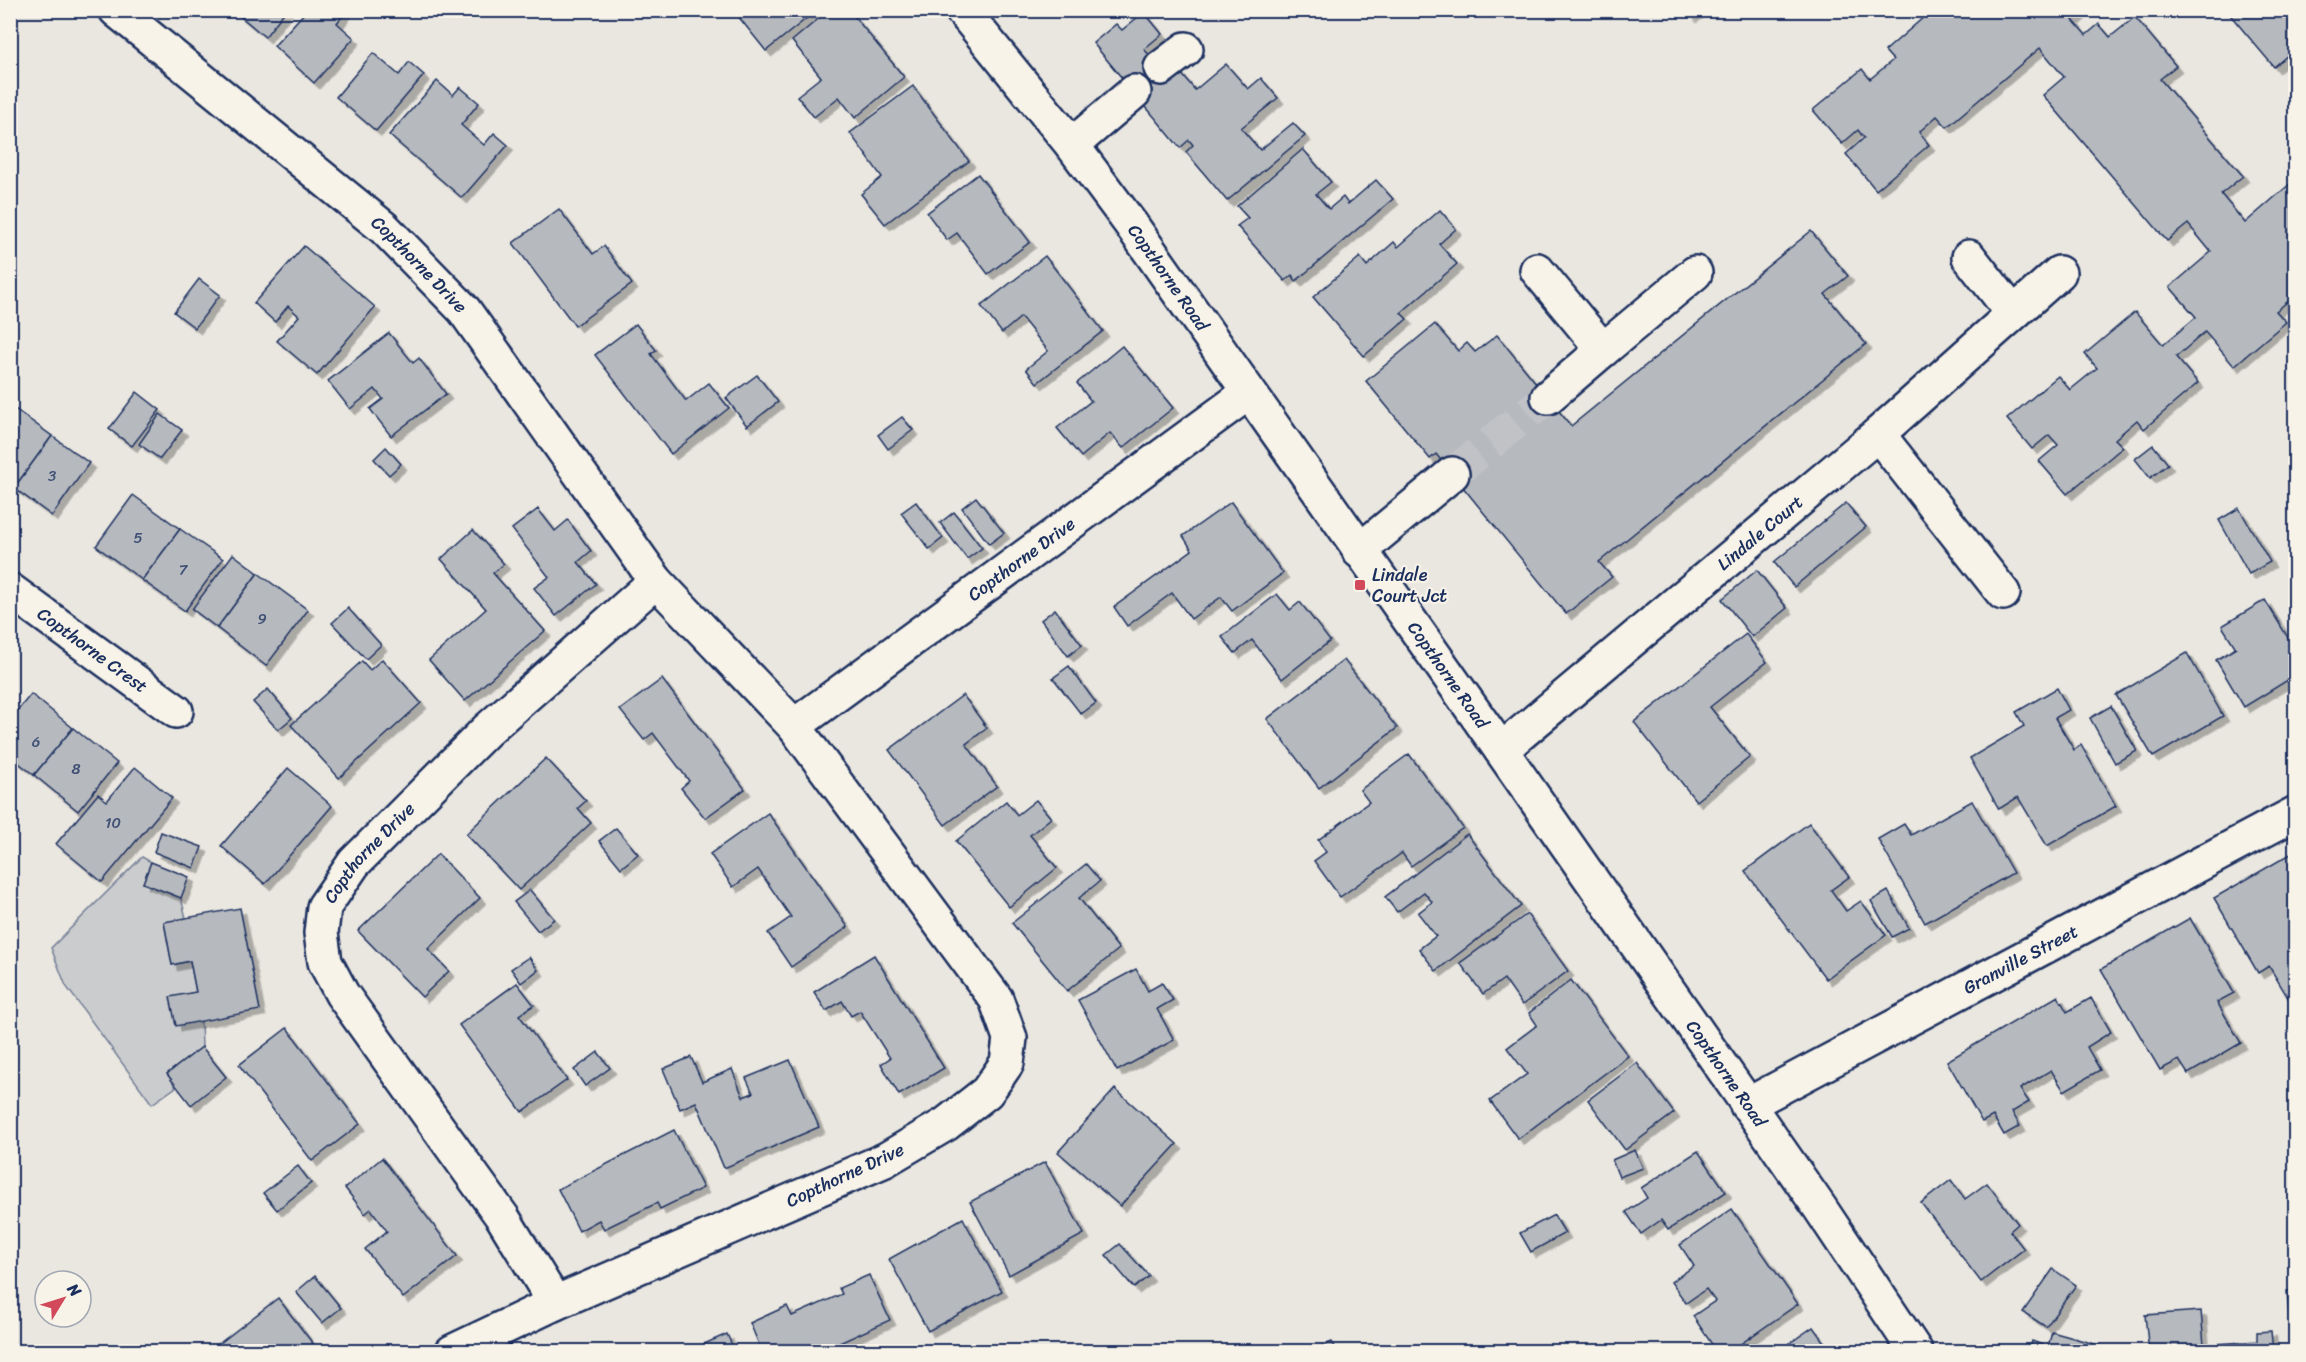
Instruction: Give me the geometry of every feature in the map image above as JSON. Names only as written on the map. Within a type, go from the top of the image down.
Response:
[{"type":"street","name":"Copthorne Drive","points":[[116,10],[384,228],[464,310],[656,581],[794,726],[996,999],[1010,1038],[1007,1063],[987,1092],[946,1124],[885,1160],[555,1303],[452,1352]]},
{"type":"street","name":"Copthorne Road","points":[[963,10],[1072,145],[1130,223],[1501,750],[1820,1209],[1916,1352]]},
{"type":"street","points":[[1072,145],[1134,92]]},
{"type":"street","points":[[1970,256],[2013,313]]},
{"type":"street","points":[[1537,270],[1603,350]]},
{"type":"street","points":[[1548,397],[1695,273]]},
{"type":"street","name":"Lindale Court","points":[[1501,750],[1878,434],[2059,273]]},
{"type":"street","name":"Copthorne Drive","points":[[794,726],[1248,393]]},
{"type":"street","points":[[1878,434],[2003,593]]},
{"type":"street","points":[[1359,550],[1452,474]]},
{"type":"street","name":"Copthorne Drive","points":[[555,1303],[503,1218],[342,994],[325,962],[321,933],[324,907],[354,863],[479,738],[656,581]]},
{"type":"street","name":"Copthorne Crest","points":[[10,590],[176,711]]},
{"type":"street","name":"Granville Street","points":[[1747,1106],[2295,813]]},
{"type":"shaded area","points":[[142,857],[151,862],[143,883],[181,898],[186,918],[164,922],[172,964],[190,961],[196,992],[171,997],[176,1025],[201,1021],[202,1047],[167,1074],[176,1087],[152,1104],[66,986],[51,948]]},
{"type":"building","points":[[233,10],[286,10],[265,37]]},
{"type":"building","points":[[307,10],[347,10],[337,23],[354,38],[314,83],[274,46]]},
{"type":"building","points":[[733,10],[817,10],[766,51]]},
{"type":"building","points":[[829,10],[849,10],[904,77],[855,118],[839,97],[814,117],[797,96],[821,77],[792,41]]},
{"type":"building","points":[[1687,10],[1701,10],[1691,17]]},
{"type":"building","points":[[1932,10],[2084,10],[2073,20],[2086,35],[2099,24],[2110,37],[2135,17],[2176,66],[2160,79],[2243,176],[2221,194],[2245,223],[2291,183],[2296,188],[2296,295],[2276,311],[2286,322],[2234,366],[2205,332],[2176,357],[2198,383],[2144,429],[2137,420],[2115,439],[2123,447],[2067,494],[2039,461],[2058,445],[2049,435],[2032,449],[2007,419],[2058,376],[2070,390],[2097,368],[2085,354],[2135,312],[2163,345],[2196,317],[2170,287],[2211,252],[2188,224],[2167,241],[2043,95],[2064,77],[2040,48],[1947,127],[1937,116],[1919,132],[1929,145],[1876,190],[1846,154],[1864,138],[1858,130],[1842,144],[1813,110],[1862,69],[1870,79],[1893,60],[1885,51]]},
{"type":"building","points":[[2226,10],[2296,10],[2296,48],[2274,67]]},
{"type":"building","points":[[1144,12],[1162,34],[1144,49],[1161,68],[1175,66],[1195,90],[1226,64],[1248,89],[1261,78],[1278,98],[1241,128],[1260,150],[1293,123],[1305,136],[1227,201],[1186,152],[1193,145],[1189,140],[1180,148],[1093,43],[1116,24],[1122,30]]},
{"type":"building","points":[[373,53],[399,75],[409,62],[424,75],[376,131],[336,97]]},
{"type":"building","points":[[437,81],[453,95],[460,87],[479,103],[461,125],[484,145],[494,133],[508,145],[462,198],[389,135]]},
{"type":"building","points":[[913,86],[969,161],[885,224],[861,194],[882,177],[850,133]]},
{"type":"building","points":[[1303,149],[1331,182],[1316,194],[1329,209],[1343,197],[1348,204],[1376,180],[1393,199],[1296,281],[1292,275],[1285,281],[1237,226],[1248,218],[1237,206]]},
{"type":"building","points":[[978,174],[1030,242],[988,274],[957,233],[947,240],[927,213]]},
{"type":"building","points":[[559,209],[593,254],[604,246],[632,284],[575,326],[513,243]]},
{"type":"building","points":[[1440,210],[1456,229],[1439,244],[1457,264],[1401,313],[1407,319],[1364,356],[1313,297],[1360,257],[1367,266],[1394,242],[1398,247]]},
{"type":"building","points":[[1811,231],[1848,276],[1825,294],[1866,344],[1599,562],[1612,577],[1566,614],[1436,454],[1430,459],[1366,381],[1435,324],[1458,351],[1467,343],[1475,352],[1497,335],[1571,426]]},
{"type":"building","points":[[304,246],[375,307],[317,375],[277,341],[299,316],[288,306],[275,322],[254,303]]},
{"type":"building","points":[[1045,256],[1103,331],[1037,383],[1026,369],[1048,351],[1021,317],[1002,333],[981,306]]},
{"type":"building","points":[[199,279],[220,295],[195,328],[174,312]]},
{"type":"building","points":[[636,324],[656,350],[651,354],[686,401],[709,383],[729,408],[671,454],[595,355]]},
{"type":"building","points":[[389,333],[413,363],[419,358],[446,394],[391,436],[370,409],[383,399],[375,389],[350,409],[328,381]]},
{"type":"building","points":[[1122,346],[1173,408],[1123,448],[1110,433],[1081,457],[1057,428],[1091,401],[1077,383]]},
{"type":"building","points":[[757,375],[778,402],[747,426],[726,398]]},
{"type":"building","points":[[137,392],[160,410],[132,446],[109,429]]},
{"type":"building","points":[[15,409],[52,436],[14,488],[10,485],[10,414]]},
{"type":"building","points":[[160,414],[182,430],[160,459],[139,444]]},
{"type":"building","points":[[902,417],[913,430],[888,449],[878,435]]},
{"type":"building","points":[[52,436],[89,463],[52,516],[14,488]]},
{"type":"building","points":[[2153,445],[2168,464],[2150,478],[2135,459]]},
{"type":"building","points":[[386,447],[401,464],[389,475],[374,459]]},
{"type":"building","points":[[133,495],[180,529],[142,580],[96,546]]},
{"type":"building","points":[[976,497],[1004,533],[989,544],[962,508]]},
{"type":"building","points":[[916,502],[943,538],[929,549],[901,513]]},
{"type":"building","points":[[1231,502],[1283,573],[1232,611],[1221,597],[1191,619],[1172,593],[1127,626],[1114,607],[1192,550],[1183,536]]},
{"type":"building","points":[[1846,503],[1866,527],[1794,587],[1774,562]]},
{"type":"building","points":[[2239,508],[2270,562],[2249,574],[2219,520]]},
{"type":"building","points":[[538,509],[555,531],[568,520],[591,551],[578,562],[596,584],[556,616],[534,588],[549,577],[512,529]]},
{"type":"building","points":[[954,512],[982,548],[967,559],[940,523]]},
{"type":"building","points":[[180,529],[223,559],[185,611],[142,580]]},
{"type":"building","points":[[473,530],[504,564],[493,573],[545,631],[465,701],[429,660],[486,609],[441,559]]},
{"type":"building","points":[[233,554],[258,573],[217,628],[192,609]]},
{"type":"building","points":[[1757,570],[1787,608],[1752,637],[1722,599]]},
{"type":"building","points":[[258,573],[308,610],[266,666],[217,628]]},
{"type":"building","points":[[1277,594],[1290,610],[1300,602],[1330,641],[1282,679],[1252,640],[1235,653],[1222,637]]},
{"type":"building","points":[[2296,595],[2296,609],[2290,599]]},
{"type":"building","points":[[2265,600],[2296,651],[2296,675],[2244,707],[2216,660],[2236,648],[2222,626]]},
{"type":"building","points":[[348,608],[381,645],[366,659],[332,623]]},
{"type":"building","points":[[1055,609],[1082,645],[1068,656],[1041,620]]},
{"type":"building","points":[[1746,634],[1767,662],[1710,707],[1750,757],[1696,801],[1634,722]]},
{"type":"building","points":[[2187,653],[2223,716],[2153,757],[2116,695]]},
{"type":"building","points":[[382,659],[421,703],[339,778],[291,725],[362,661],[370,670]]},
{"type":"building","points":[[1344,660],[1397,728],[1319,788],[1267,719]]},
{"type":"building","points":[[1069,666],[1096,703],[1081,714],[1053,678]]},
{"type":"building","points":[[662,679],[745,789],[705,818],[681,788],[689,781],[653,733],[644,740],[620,710]]},
{"type":"building","points":[[2057,688],[2069,710],[2055,718],[2074,750],[2081,745],[2116,806],[2047,846],[2018,797],[1999,809],[1970,758],[2024,726],[2016,712]]},
{"type":"building","points":[[268,689],[292,718],[278,730],[253,702]]},
{"type":"building","points":[[31,694],[73,728],[34,775],[10,756],[10,720]]},
{"type":"building","points":[[963,695],[987,728],[966,744],[997,786],[945,825],[889,750]]},
{"type":"building","points":[[2111,706],[2137,751],[2115,763],[2090,718]]},
{"type":"building","points":[[73,728],[117,763],[78,811],[34,775]]},
{"type":"building","points":[[1409,754],[1463,828],[1411,866],[1402,853],[1340,897],[1314,861],[1326,852],[1318,840],[1369,802],[1360,790]]},
{"type":"building","points":[[546,758],[586,801],[578,808],[591,823],[519,890],[466,834]]},
{"type":"building","points":[[135,767],[172,798],[102,882],[56,844],[98,794],[107,801]]},
{"type":"building","points":[[288,768],[332,806],[265,884],[221,846]]},
{"type":"building","points":[[1036,800],[1051,818],[1030,835],[1057,868],[1009,907],[956,841],[1006,801],[1017,815]]},
{"type":"building","points":[[1972,801],[2013,873],[1925,923],[1878,839],[1904,824],[1911,835]]},
{"type":"building","points":[[768,813],[848,927],[791,967],[768,933],[791,917],[758,869],[733,887],[710,854]]},
{"type":"building","points":[[1809,823],[1849,877],[1831,890],[1846,911],[1861,901],[1886,935],[1826,979],[1745,871]]},
{"type":"building","points":[[616,828],[638,854],[621,868],[599,841]]},
{"type":"building","points":[[161,832],[202,847],[194,868],[154,852]]},
{"type":"building","points":[[1467,834],[1521,906],[1436,971],[1419,949],[1436,936],[1418,913],[1432,902],[1424,892],[1397,912],[1385,897]]},
{"type":"building","points":[[2294,852],[2296,855],[2296,1011],[2269,966],[2258,973],[2214,898]]},
{"type":"building","points":[[438,854],[480,898],[428,949],[449,971],[422,997],[358,931]]},
{"type":"building","points":[[151,862],[189,877],[181,898],[143,883]]},
{"type":"building","points":[[1086,864],[1100,881],[1079,898],[1119,949],[1067,991],[1012,923]]},
{"type":"building","points":[[530,890],[554,919],[538,931],[514,902]]},
{"type":"building","points":[[1888,891],[1909,928],[1892,937],[1871,901]]},
{"type":"building","points":[[240,908],[260,1010],[176,1026],[170,997],[196,992],[190,961],[172,965],[164,922]]},
{"type":"building","points":[[1527,914],[1568,971],[1522,1005],[1504,979],[1483,994],[1460,963]]},
{"type":"building","points":[[2190,918],[2234,993],[2217,1002],[2241,1043],[2188,1074],[2179,1060],[2160,1070],[2101,969]]},
{"type":"building","points":[[874,955],[944,1068],[899,1095],[881,1064],[890,1058],[860,1011],[851,1016],[842,1001],[826,1011],[814,992]]},
{"type":"building","points":[[529,957],[538,970],[521,983],[511,969]]},
{"type":"building","points":[[1136,969],[1148,991],[1162,983],[1173,1000],[1157,1009],[1174,1040],[1117,1071],[1078,1000]]},
{"type":"building","points":[[1571,980],[1628,1056],[1518,1139],[1490,1101],[1527,1074],[1507,1048],[1537,1025],[1529,1013]]},
{"type":"building","points":[[517,983],[534,1005],[519,1015],[567,1080],[522,1112],[459,1025]]},
{"type":"building","points":[[2058,996],[2067,1012],[2091,998],[2111,1032],[2087,1047],[2100,1070],[2064,1091],[2051,1070],[2020,1089],[2029,1102],[2012,1112],[2020,1126],[2004,1135],[1993,1116],[1982,1122],[1947,1061]]},
{"type":"building","points":[[287,1028],[360,1124],[312,1161],[239,1065]]},
{"type":"building","points":[[202,1047],[226,1077],[191,1105],[167,1074]]},
{"type":"building","points":[[598,1052],[610,1068],[585,1086],[574,1070]]},
{"type":"building","points":[[691,1057],[702,1082],[732,1069],[743,1097],[753,1093],[746,1078],[790,1060],[819,1127],[724,1168],[696,1102],[680,1109],[663,1069]]},
{"type":"building","points":[[1637,1063],[1674,1113],[1625,1150],[1588,1100]]},
{"type":"building","points":[[1115,1089],[1177,1144],[1120,1206],[1058,1152]]},
{"type":"building","points":[[674,1130],[703,1188],[660,1209],[657,1203],[604,1229],[599,1220],[579,1231],[558,1189]]},
{"type":"building","points":[[1635,1150],[1643,1168],[1619,1177],[1612,1160]]},
{"type":"building","points":[[1698,1151],[1726,1192],[1668,1230],[1661,1220],[1641,1234],[1626,1212],[1647,1198],[1641,1188]]},
{"type":"building","points":[[382,1158],[457,1256],[403,1298],[365,1249],[387,1231],[371,1209],[365,1214],[345,1188]]},
{"type":"building","points":[[1045,1162],[1084,1234],[1009,1275],[970,1202]]},
{"type":"building","points":[[298,1166],[311,1183],[277,1210],[263,1193]]},
{"type":"building","points":[[1951,1180],[1965,1199],[1987,1183],[2018,1224],[2010,1231],[2024,1249],[1981,1282],[1921,1203]]},
{"type":"building","points":[[1732,1209],[1798,1304],[1729,1352],[1717,1352],[1693,1316],[1715,1301],[1706,1289],[1686,1303],[1671,1282],[1694,1266],[1680,1245]]},
{"type":"building","points":[[1554,1215],[1565,1233],[1531,1252],[1520,1233]]},
{"type":"building","points":[[963,1218],[1002,1291],[928,1331],[889,1259]]},
{"type":"building","points":[[1120,1244],[1149,1276],[1134,1288],[1106,1255]]},
{"type":"building","points":[[2053,1269],[2076,1285],[2046,1327],[2023,1312]]},
{"type":"building","points":[[869,1275],[890,1320],[820,1352],[762,1352],[750,1323],[787,1306],[792,1316],[842,1294],[839,1288]]},
{"type":"building","points":[[315,1276],[341,1308],[322,1323],[296,1292]]},
{"type":"building","points":[[2296,1290],[2296,1352],[2292,1352],[2287,1291]]},
{"type":"building","points":[[278,1298],[317,1349],[314,1352],[212,1352],[211,1350]]},
{"type":"building","points":[[2201,1311],[2204,1345],[2257,1341],[2257,1332],[2271,1331],[2273,1352],[2149,1352],[2145,1315]]},
{"type":"building","points":[[1813,1327],[1831,1352],[1777,1352]]},
{"type":"building","points":[[2052,1332],[2123,1352],[2029,1352],[2032,1341],[2048,1347]]},
{"type":"building","points":[[727,1334],[735,1352],[700,1352],[697,1347]]},
{"type":"building","points":[[1332,1342],[1336,1352],[1307,1352]]},
{"type":"tunnel","points":[[1452,474],[1548,397]]},
{"type":"place","name":"Lindale Court Jct","points":[[1360,585]]}]
